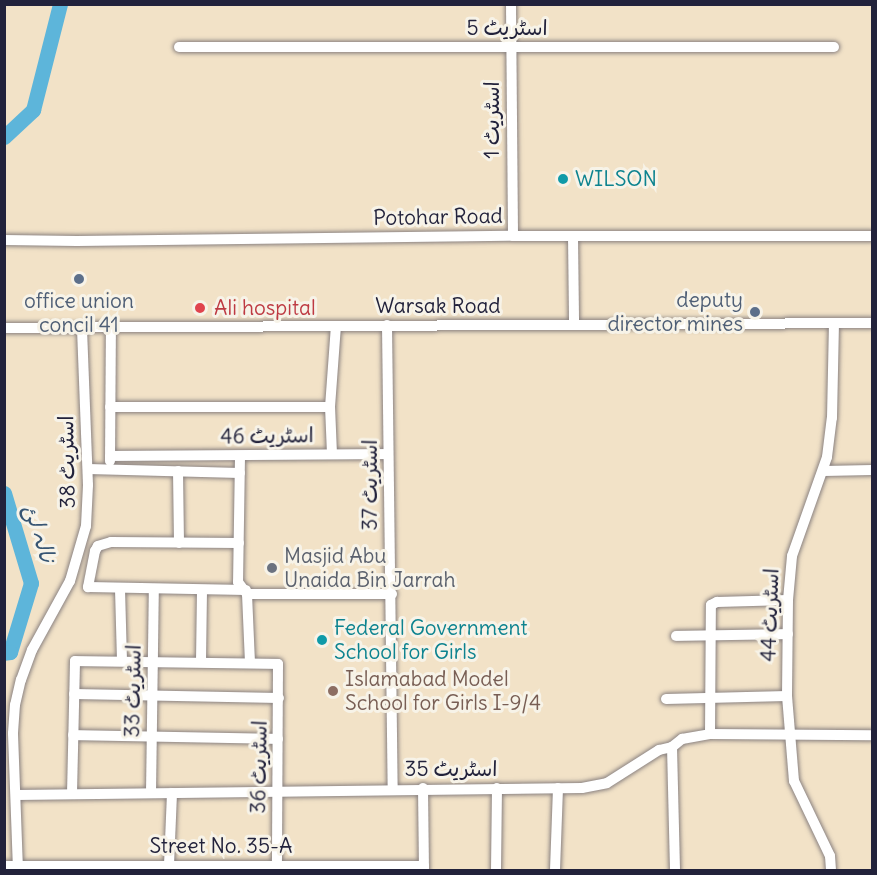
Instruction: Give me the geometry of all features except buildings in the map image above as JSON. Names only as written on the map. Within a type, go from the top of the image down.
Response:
[{"type":"street","name":"اسٹریٹ 1","points":[[511,4],[513,236]]},
{"type":"street","name":"اسٹریٹ 5","points":[[179,46],[511,48],[834,46]]},
{"type":"street","name":"Potohar Road","points":[[4,240],[77,242],[513,236],[873,236]]},
{"type":"street","points":[[573,236],[574,324]]},
{"type":"street","name":"اسٹریٹ 44","points":[[831,870],[830,856],[795,781],[788,696],[788,600],[792,556],[824,471],[832,418],[834,323]]},
{"type":"street","name":"Warsak Road","points":[[4,328],[873,323]]},
{"type":"street","name":"اسٹریٹ 37","points":[[387,325],[393,789]]},
{"type":"street","name":"اسٹریٹ 46","points":[[111,456],[240,457],[332,454],[330,406],[336,326]]},
{"type":"street","name":"اسٹریٹ 38","points":[[18,869],[13,733],[21,680],[32,650],[70,581],[86,526],[88,469],[82,327]]},
{"type":"street","points":[[110,470],[111,327]]},
{"type":"street","points":[[110,407],[330,406]]},
{"type":"street","points":[[332,454],[388,454]]},
{"type":"street","points":[[72,794],[75,661],[250,663],[247,592],[238,582],[240,457]]},
{"type":"street","points":[[88,469],[240,473]]},
{"type":"street","points":[[824,471],[873,470]]},
{"type":"street","points":[[178,471],[179,543]]},
{"type":"street","points":[[239,543],[111,542],[98,546],[91,565],[88,587],[392,594]]},
{"type":"street","points":[[120,589],[122,661]]},
{"type":"street","name":"اسٹریٹ 33","points":[[152,793],[154,589]]},
{"type":"street","points":[[201,662],[202,590]]},
{"type":"street","points":[[710,734],[712,697],[710,608],[713,603],[788,600]]},
{"type":"street","points":[[676,636],[788,634]]},
{"type":"street","name":"اسٹریٹ 36","points":[[250,663],[278,664],[277,868]]},
{"type":"street","points":[[74,694],[279,698]]},
{"type":"street","points":[[666,699],[788,696]]},
{"type":"street","name":"اسٹریٹ 35","points":[[16,795],[423,788],[582,788],[607,783],[659,750],[672,747],[682,739],[710,734],[873,735]]},
{"type":"street","points":[[73,735],[278,739]]},
{"type":"street","points":[[672,747],[675,870]]},
{"type":"street","points":[[423,788],[424,868]]},
{"type":"street","points":[[496,870],[497,788]]},
{"type":"street","points":[[555,870],[558,788]]},
{"type":"street","points":[[169,865],[172,793]]},
{"type":"street","name":"Street No. 35-A","points":[[4,866],[18,869],[169,865],[424,868]]},
{"type":"waterway","name":"نالہ لئ","points":[[4,137],[33,110],[60,4]]},
{"type":"waterway","name":"نالہ لئ","points":[[4,493],[31,583],[10,652],[4,653]]},
{"type":"place","name":"WILSON","points":[[563,179]]},
{"type":"place","name":"office union concil 41","points":[[79,279]]},
{"type":"place","name":"Ali hospital","points":[[200,308]]},
{"type":"place","name":"deputy director mines","points":[[755,312]]},
{"type":"place","name":"Masjid Abu Unaida Bin Jarrah","points":[[272,568]]},
{"type":"place","name":"Federal Government School for Girls","points":[[322,640]]},
{"type":"place","name":"Islamabad Model School for Girls I-9/4","points":[[333,691]]}]
